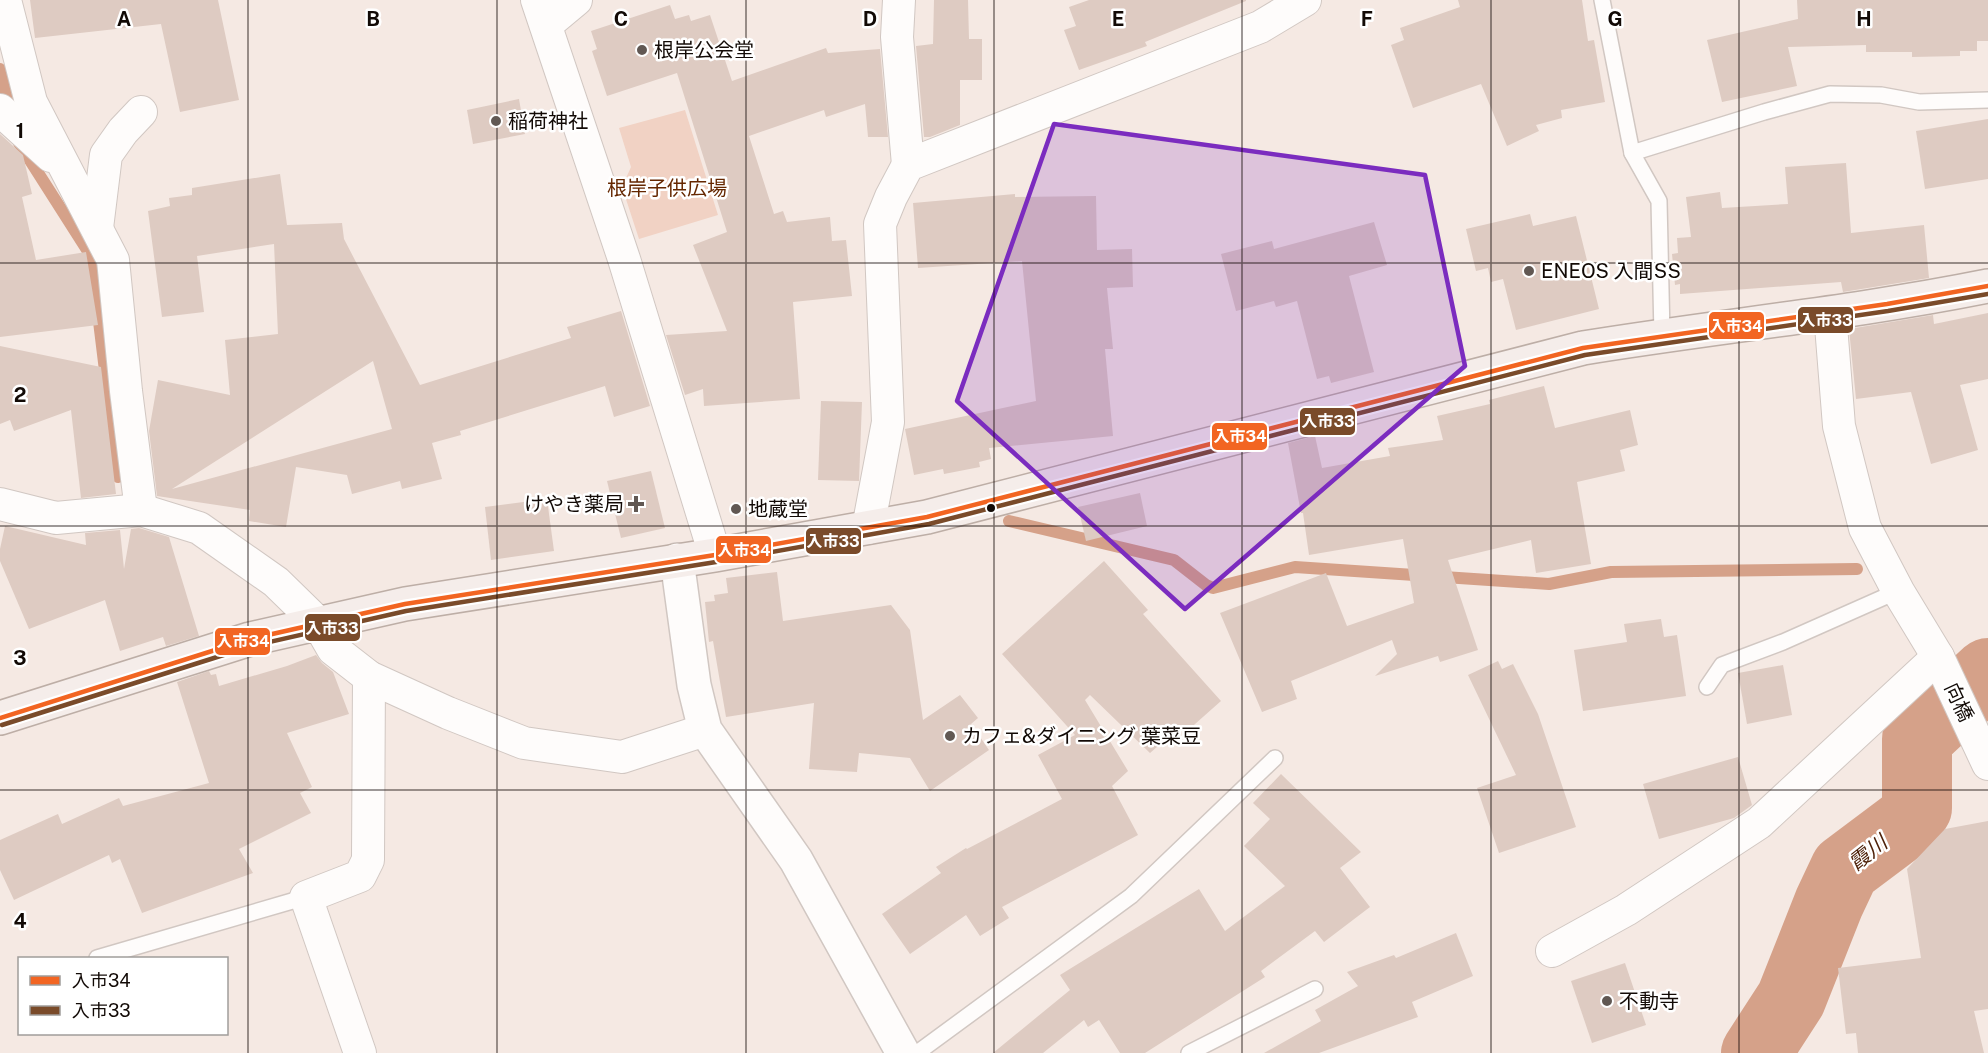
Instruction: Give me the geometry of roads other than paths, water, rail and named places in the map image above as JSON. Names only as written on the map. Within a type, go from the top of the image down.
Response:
[{"type":"main road","points":[[0,718],[250,639],[318,623],[405,604],[715,555],[939,514],[1583,348],[1919,300],[1988,286]]},
{"type":"street","points":[[6,0],[32,102],[112,260],[141,510]]},
{"type":"street","points":[[576,0],[541,13],[624,259],[715,555]]},
{"type":"street","points":[[868,528],[888,422],[880,224],[908,165],[897,37],[899,0]]},
{"type":"street","points":[[908,165],[1260,27],[1305,0]]},
{"type":"street","points":[[0,110],[66,169]]},
{"type":"street","points":[[97,228],[106,155],[123,131],[141,112]]},
{"type":"street","name":"向橋","points":[[1830,313],[1839,426],[1865,528],[1898,591],[1942,665],[1988,764]]},
{"type":"street","points":[[0,504],[56,518],[141,510],[199,528],[276,582],[318,623],[333,649],[369,676],[448,713],[524,743],[622,756],[705,730]]},
{"type":"street","points":[[677,560],[694,685],[705,730],[796,860],[903,1053]]},
{"type":"street","points":[[1552,951],[1626,910],[1759,823],[1942,665]]},
{"type":"street","points":[[360,1053],[306,897],[360,876],[368,860],[369,676]]},
{"type":"lane","points":[[1602,0],[1632,153],[1659,201],[1662,335]]},
{"type":"lane","points":[[1632,153],[1830,94],[1881,95],[1918,102],[1988,100]]},
{"type":"lane","points":[[1707,687],[1722,665],[1783,642],[1898,591]]},
{"type":"lane","points":[[917,1053],[1131,896],[1275,758]]},
{"type":"lane","points":[[100,957],[306,897]]},
{"type":"lane","points":[[1189,1053],[1315,988]]},
{"type":"waterway","points":[[0,69],[10,112]]},
{"type":"waterway","points":[[19,143],[91,256],[118,477]]},
{"type":"waterway","points":[[1009,521],[1174,560],[1213,588],[1295,567],[1549,584],[1611,572],[1857,569]]},
{"type":"waterway","name":"霞川","points":[[1756,1053],[1791,999],[1845,869],[1909,821],[1917,808],[1917,739],[1988,673]]},
{"type":"place","name":"根岸公会堂","points":[[642,50]]},
{"type":"place","name":"稲荷神社","points":[[496,121]]},
{"type":"place","name":"ENEOS 入間SS","points":[[1529,271]]},
{"type":"place","name":"けやき薬局","points":[[636,504]]},
{"type":"place","name":"地蔵堂","points":[[736,509]]},
{"type":"place","name":"カフェ&ダイニング 葉菜豆","points":[[950,736]]},
{"type":"place","name":"不動寺","points":[[1607,1001]]},
{"type":"park label","name":"根岸子供広場","points":[[667,188]]}]
